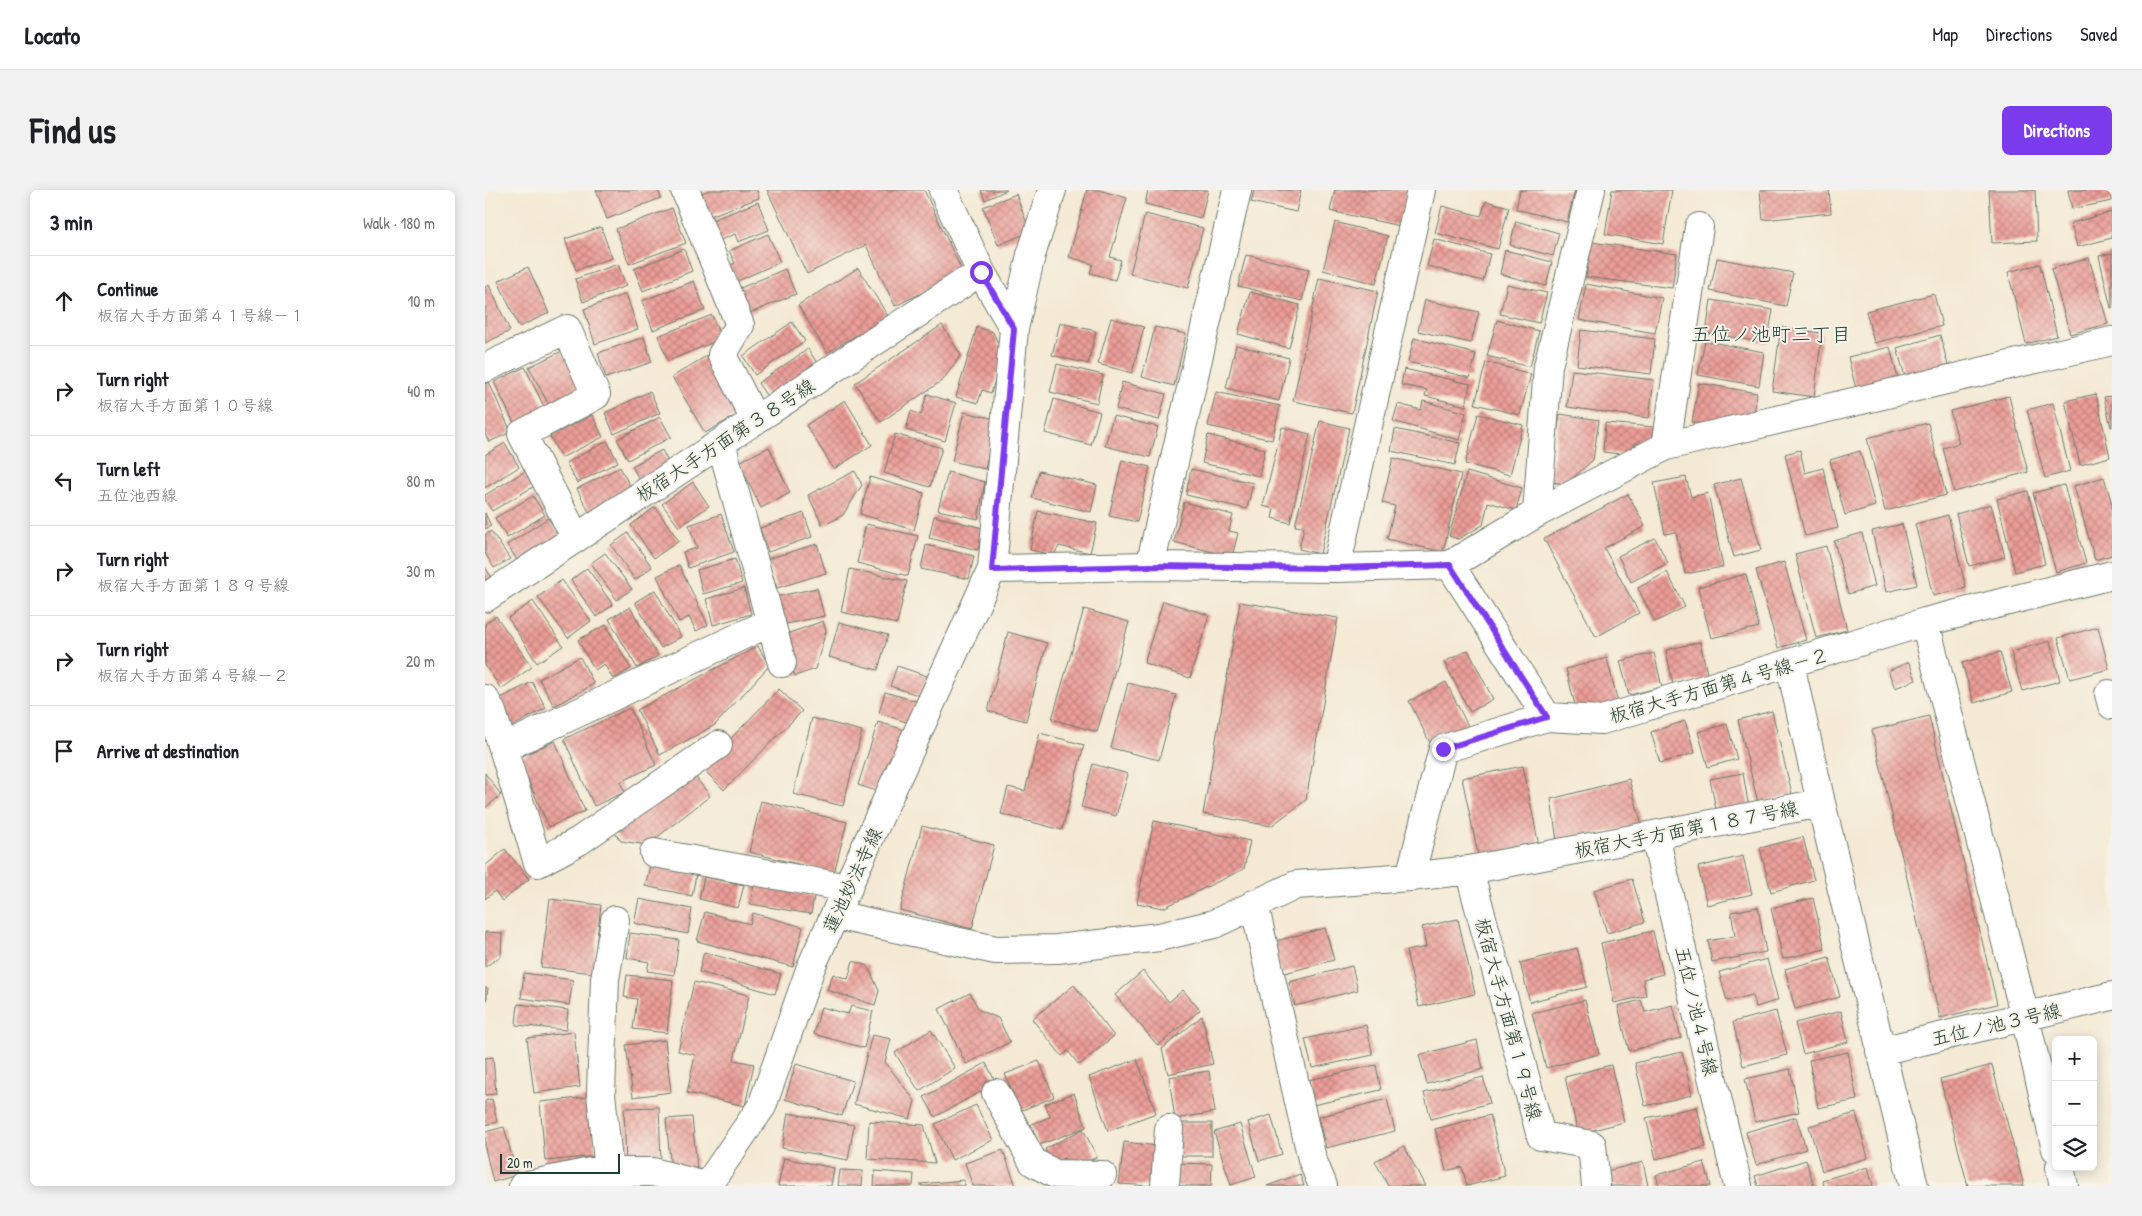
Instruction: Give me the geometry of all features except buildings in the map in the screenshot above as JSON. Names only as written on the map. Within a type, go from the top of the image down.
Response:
[{"type":"street","points":[[685,190],[740,325],[722,355],[755,420]]},
{"type":"street","points":[[943,190],[981,272],[1014,329]]},
{"type":"street","name":"蓮池妙法寺線","points":[[706,1186],[762,1106],[811,967],[992,570],[1014,329],[1031,255],[1053,190]]},
{"type":"street","points":[[1150,566],[1237,190]]},
{"type":"street","points":[[1336,568],[1421,190]]},
{"type":"street","points":[[1537,513],[1548,366],[1591,190]]},
{"type":"street","points":[[1666,446],[1699,227]]},
{"type":"street","name":"板宿大手方面第３８号線","points":[[485,598],[965,282]]},
{"type":"street","points":[[485,368],[567,329],[596,395],[522,434],[576,538]]},
{"type":"street","points":[[992,570],[1150,566],[1336,568],[1450,565],[1537,513],[1666,446],[2112,341]]},
{"type":"street","points":[[721,443],[783,663]]},
{"type":"street","points":[[1450,565],[1547,717]]},
{"type":"street","name":"板宿大手方面第４号線－２","points":[[1410,876],[1443,749],[1547,717],[1601,720],[1925,622],[2112,575]]},
{"type":"street","points":[[503,748],[771,622]]},
{"type":"street","points":[[1925,622],[2025,1017],[2052,1132]]},
{"type":"street","name":"板宿大手方面第１８７号線","points":[[1410,876],[1469,870],[1821,803],[1790,664]]},
{"type":"street","points":[[486,704],[503,748],[538,863],[579,841],[718,745]]},
{"type":"street","points":[[1821,803],[1914,1186]]},
{"type":"street","name":"五位ノ池４号線","points":[[1655,836],[1738,1186]]},
{"type":"street","points":[[654,853],[848,888]]},
{"type":"street","name":"板宿大手方面第１９号線","points":[[1469,870],[1541,1136],[1591,1145],[1596,1186]]},
{"type":"street","points":[[835,916],[996,950],[1057,949],[1159,937],[1214,924],[1296,885],[1410,876]]},
{"type":"street","points":[[1254,904],[1312,1159],[1323,1186]]},
{"type":"street","points":[[609,1172],[601,1093],[605,979],[615,920]]},
{"type":"street","name":"五位ノ池３号線","points":[[1880,1051],[2112,996]]},
{"type":"street","points":[[996,1093],[1033,1162],[1048,1180],[1102,1175]]},
{"type":"street","points":[[1165,1186],[1169,1129]]},
{"type":"street","points":[[2061,1171],[2064,1186]]},
{"type":"street","points":[[523,1186],[591,1172],[653,1172],[706,1186]]},
{"type":"district","name":"五位ノ池町三丁目","points":[[1771,334]]},
{"type":"route","points":[[981,272],[1014,329],[992,570],[1150,566],[1336,568],[1450,565],[1547,717],[1443,749]]}]
